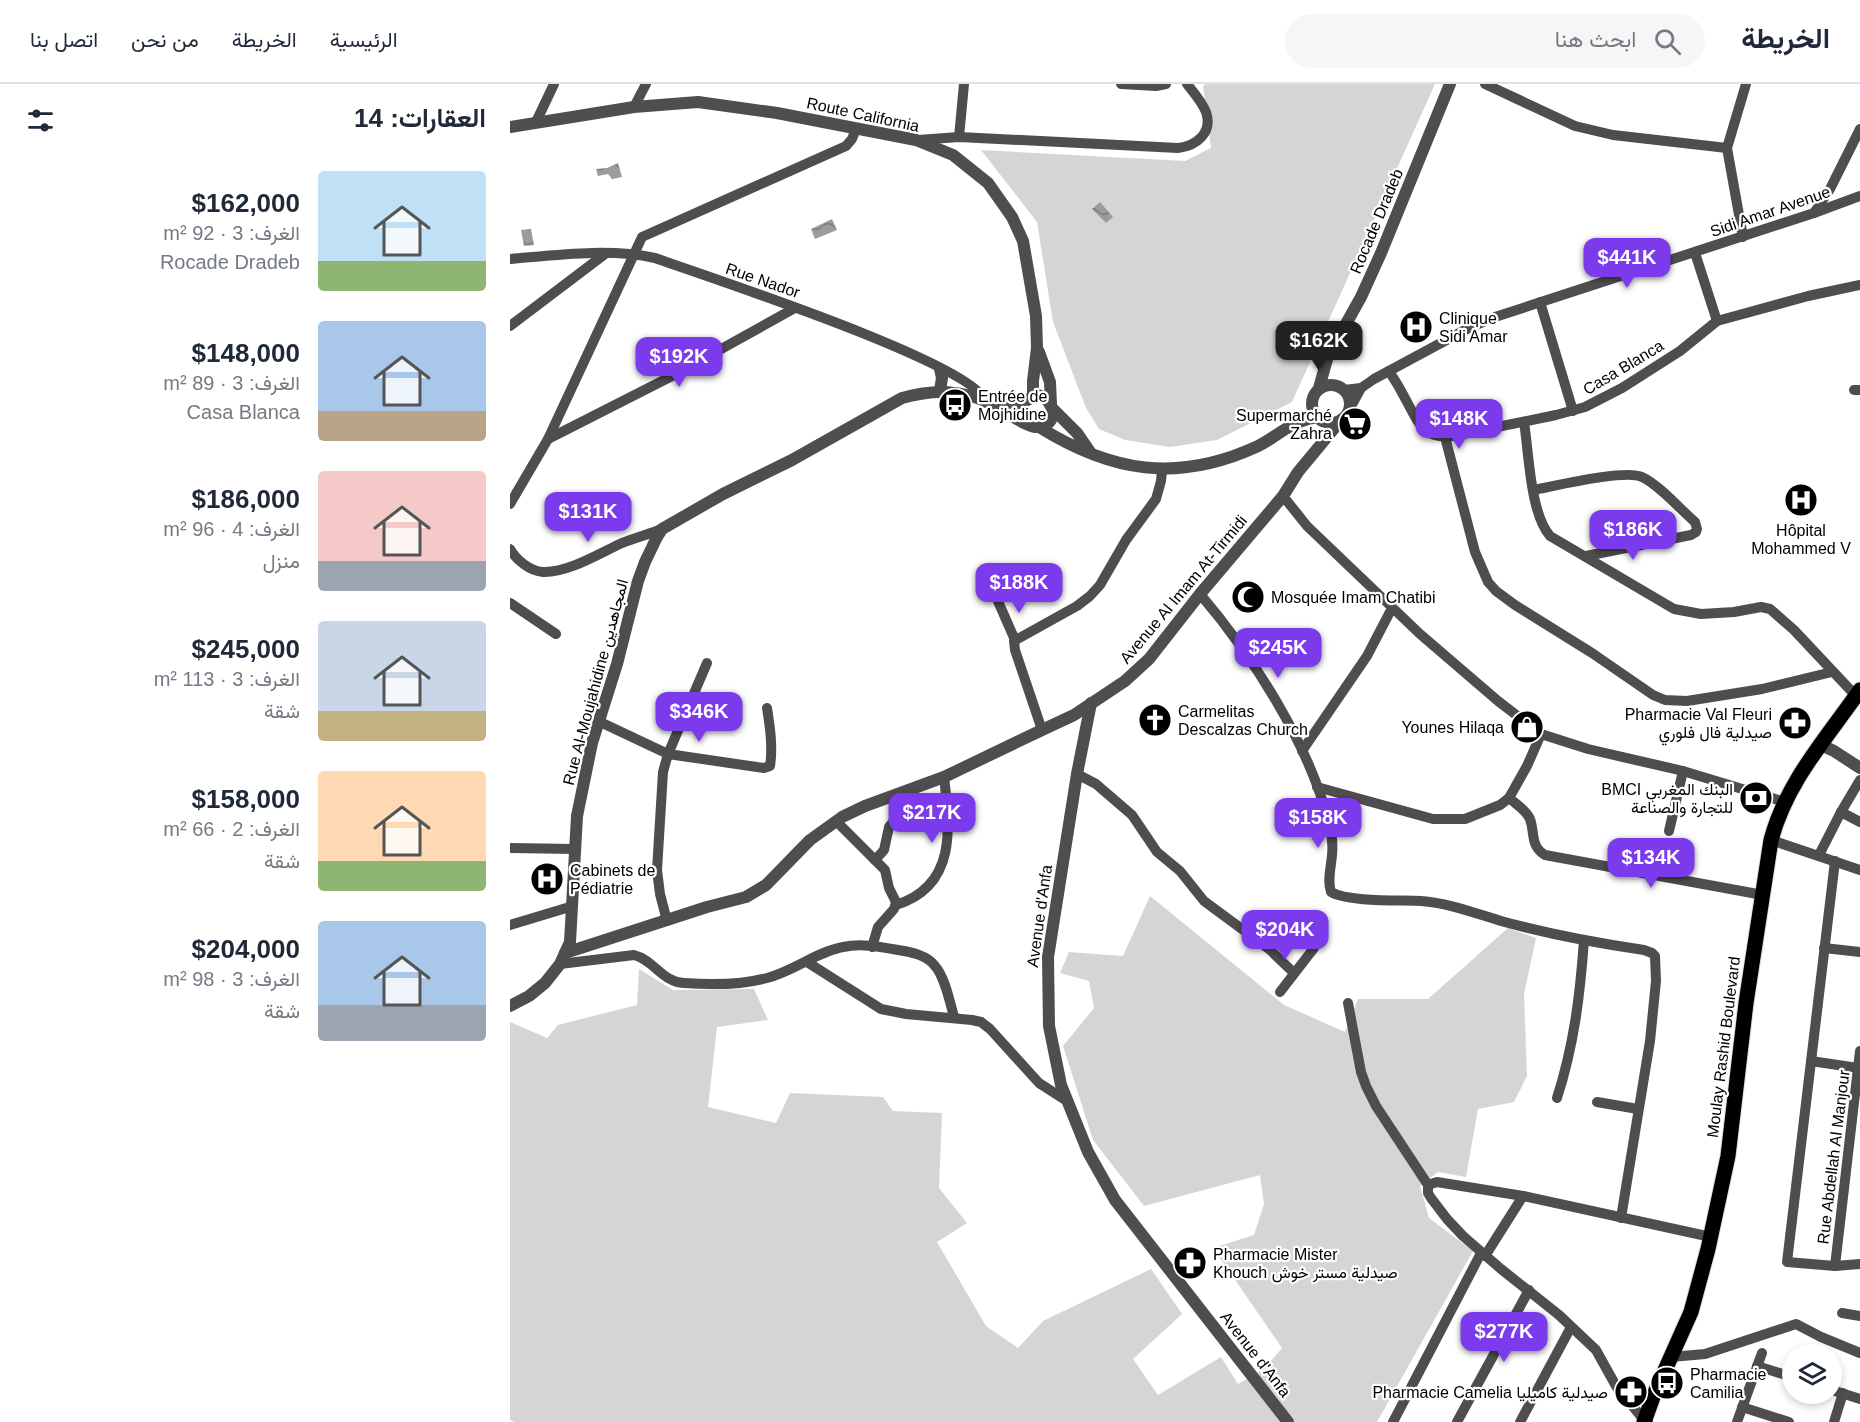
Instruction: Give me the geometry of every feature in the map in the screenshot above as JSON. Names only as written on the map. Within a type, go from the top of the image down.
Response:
[{"type":"main road","name":"Moulay Rashid Boulevard","points":[[1646,1422],[1691,1312],[1711,1237],[1728,1156],[1746,1003],[1770,840],[1777,819],[1798,777],[1819,744],[1858,693]]},
{"type":"street","points":[[536,122],[554,84]]},
{"type":"street","points":[[634,108],[646,84]]},
{"type":"street","points":[[958,137],[964,84]]},
{"type":"street","points":[[1122,84],[1156,86],[1166,84]]},
{"type":"street","points":[[916,140],[958,137],[1190,147],[1197,143],[1204,133],[1207,117],[1199,100],[1187,84]]},
{"type":"street","name":"Rocade Dradeb","points":[[1319,388],[1328,356],[1361,297],[1381,253],[1450,84]]},
{"type":"street","points":[[1485,84],[1575,126],[1613,135],[1727,148]]},
{"type":"street","points":[[1743,237],[1727,148],[1746,84]]},
{"type":"street","name":"Route California","points":[[510,127],[634,108],[698,102],[777,113],[916,140],[953,155],[988,183],[1012,217],[1027,255],[1034,295],[1037,348],[1029,398]]},
{"type":"street","points":[[510,504],[548,439],[642,237],[846,146],[856,129]]},
{"type":"street","points":[[1814,213],[1830,189],[1860,129]]},
{"type":"street","name":"Sidi Amar Avenue","points":[[1389,371],[1480,322],[1695,253],[1860,196]]},
{"type":"street","points":[[510,326],[605,253]]},
{"type":"street","name":"Rue Nador","points":[[510,259],[605,253],[655,258],[883,340],[978,390],[988,402]]},
{"type":"street","points":[[1695,253],[1718,321]]},
{"type":"street","name":"Casa Blanca","points":[[1445,437],[1573,411],[1622,388],[1680,351],[1718,321],[1808,296],[1860,285]]},
{"type":"street","points":[[1540,302],[1573,411]]},
{"type":"street","points":[[548,439],[678,373],[795,308]]},
{"type":"street","name":"Route California","points":[[1037,348],[1050,382],[1052,406]]},
{"type":"street","points":[[1324,368],[1350,400],[1346,415]]},
{"type":"street","points":[[940,369],[942,378],[940,391]]},
{"type":"street","points":[[511,554],[533,570],[552,571],[566,568],[662,529],[723,494],[792,460],[889,404],[918,394],[940,391],[961,392],[988,402],[1034,427],[1039,427],[1077,449],[1133,467],[1162,470],[1213,464],[1258,446],[1296,423],[1319,419],[1332,423],[1346,415],[1361,388],[1389,371],[1421,427],[1429,434],[1445,437],[1475,552],[1488,582],[1515,605],[1592,653],[1653,695],[1665,700],[1687,701],[1762,689],[1832,672]]},
{"type":"street","points":[[1296,423],[1319,388],[1329,384],[1340,388],[1361,388]]},
{"type":"street","points":[[988,402],[1043,397],[1077,433],[1090,452]]},
{"type":"street","points":[[1026,423],[1021,409],[1029,398]]},
{"type":"street","points":[[1311,402],[1314,413],[1319,419],[1320,446]]},
{"type":"street","points":[[1039,427],[1051,419],[1052,406]]},
{"type":"street","name":"Avenue Al Imam At-Tirmidi","points":[[562,958],[716,905],[740,900],[766,885],[810,840],[836,821],[865,806],[944,777],[1042,730],[1125,681],[1144,664],[1283,496],[1298,472],[1346,415]]},
{"type":"street","points":[[1524,422],[1533,490],[1541,524],[1559,543],[1683,612],[1712,614],[1761,607],[1770,609],[1794,630],[1832,672],[1858,693]]},
{"type":"street","points":[[1015,640],[1077,606],[1100,585],[1121,548],[1156,499],[1162,470]]},
{"type":"street","points":[[1533,490],[1602,478],[1636,475],[1648,480],[1697,526],[1696,532],[1691,535],[1586,556]]},
{"type":"street","points":[[1283,496],[1307,526],[1392,608],[1498,701],[1541,734],[1588,749],[1683,771],[1785,802]]},
{"type":"street","name":"Rue Al-Moujahidine المجاهدين","points":[[510,1005],[522,1001],[537,990],[562,958],[570,942],[577,816],[598,721],[617,664],[642,571],[652,545],[662,529]]},
{"type":"street","points":[[1200,594],[1246,653],[1312,769],[1331,832],[1329,884],[1333,894],[1370,899],[1441,903],[1502,921],[1584,940],[1644,950],[1656,956],[1650,1041],[1621,1218]]},
{"type":"street","points":[[997,599],[1015,640],[1013,643],[1015,650],[1042,730]]},
{"type":"street","points":[[510,603],[556,634]]},
{"type":"street","points":[[1302,751],[1367,656],[1392,608]]},
{"type":"street","points":[[667,921],[658,885],[657,858],[663,772],[668,754],[707,663]]},
{"type":"street","name":"Avenue d'Anfa","points":[[1091,703],[1050,935],[1047,976],[1051,1040],[1067,1101],[1088,1152],[1115,1200],[1288,1422]]},
{"type":"street","points":[[598,721],[668,754],[767,768],[771,762],[767,708]]},
{"type":"street","points":[[1317,787],[1421,817],[1442,820],[1476,816],[1500,805],[1509,798],[1541,734]]},
{"type":"street","points":[[1819,744],[1860,768]]},
{"type":"street","points":[[1669,831],[1683,771]]},
{"type":"street","points":[[1077,774],[1096,784],[1132,814],[1157,852],[1180,872],[1204,901],[1269,949],[1294,973]]},
{"type":"street","points":[[872,946],[878,927],[896,904],[909,901],[920,893],[932,882],[942,865],[948,842],[950,820],[944,777]]},
{"type":"street","points":[[1819,855],[1860,780]]},
{"type":"street","points":[[875,860],[884,850],[889,827],[903,810],[910,791]]},
{"type":"street","points":[[1509,798],[1526,813],[1530,820],[1535,846],[1545,855],[1763,895]]},
{"type":"street","points":[[1841,812],[1860,822]]},
{"type":"street","points":[[836,821],[885,870],[896,904]]},
{"type":"street","points":[[1770,840],[1860,870]]},
{"type":"street","points":[[510,848],[575,849]]},
{"type":"street","points":[[1835,861],[1787,1262],[1836,1266],[1860,1264]]},
{"type":"street","points":[[510,925],[573,906]]},
{"type":"street","points":[[1557,1098],[1575,1031],[1584,940]]},
{"type":"street","points":[[562,958],[634,955],[644,959],[669,980],[691,983],[728,983],[764,979],[841,947],[872,946],[901,951],[931,961],[938,968],[954,1017]]},
{"type":"street","points":[[1280,992],[1314,948]]},
{"type":"street","points":[[1824,948],[1860,952]]},
{"type":"street","points":[[807,962],[881,1009],[906,1014],[954,1017],[986,1025],[1035,1079],[1046,1089],[1067,1101]]},
{"type":"street","points":[[1348,1003],[1361,1072],[1366,1086],[1376,1106],[1428,1185],[1428,1193],[1447,1219],[1483,1255],[1529,1290],[1596,1350],[1616,1386],[1646,1422]]},
{"type":"street","name":"Rue Abdellah Al Manjour","points":[[1836,1266],[1856,1128],[1860,1051]]},
{"type":"street","points":[[1811,1061],[1858,1075]]},
{"type":"street","points":[[1597,1102],[1638,1109]]},
{"type":"street","points":[[1428,1185],[1437,1182],[1523,1196],[1711,1237]]},
{"type":"street","points":[[1393,1422],[1483,1255],[1523,1196]]},
{"type":"street","points":[[1457,1422],[1529,1290]]},
{"type":"street","points":[[1842,1313],[1860,1316]]},
{"type":"street","points":[[1671,1357],[1705,1354],[1796,1324],[1860,1353]]},
{"type":"street","points":[[1520,1422],[1571,1327]]},
{"type":"street","points":[[1737,1422],[1762,1353]]},
{"type":"street","points":[[1757,1366],[1782,1374]]},
{"type":"street","points":[[1834,1422],[1843,1393],[1860,1399]]},
{"type":"street","points":[[1742,1407],[1790,1422]]},
{"type":"shaded area","points":[[1206,84],[1435,84],[1292,402],[1217,440],[1170,447],[1125,440],[1099,429],[1086,408],[1053,322],[1037,222],[981,150],[1185,161],[1211,148],[1203,86]]},
{"type":"shaded area","points":[[1150,896],[1284,1005],[1345,1032],[1358,999],[1428,999],[1508,928],[1536,938],[1524,994],[1527,1076],[1514,1102],[1478,1109],[1466,1177],[1438,1172],[1420,1186],[1429,1218],[1473,1251],[1377,1422],[515,1422],[510,1420],[510,1022],[547,1038],[558,1025],[637,1005],[639,969],[673,990],[754,989],[768,1020],[717,1027],[708,1107],[776,1123],[790,1093],[883,1097],[893,1111],[942,1113],[939,1188],[967,1223],[937,1242],[986,1326],[1018,1348],[1043,1321],[1151,1269],[1182,1314],[1133,1359],[1158,1395],[1221,1357],[1238,1384],[1264,1369],[1282,1348],[1213,1248],[1254,1235],[1264,1204],[1260,1175],[1144,1206],[1093,1140],[1063,1046],[1094,1008],[1089,981],[1060,973],[1069,952],[1123,956]]},
{"type":"water","points":[[618,163],[622,177],[612,179],[608,174],[598,176],[596,169],[607,168]]},
{"type":"water","points":[[1100,202],[1113,217],[1106,223],[1092,209]]},
{"type":"water","points":[[832,219],[837,230],[815,239],[811,229]]},
{"type":"water","points":[[531,229],[534,245],[524,246],[521,230]]},
{"type":"place","name":"Clinique Sidi Amar","points":[[1416,327]]},
{"type":"place","name":"Entrée de Mojhidine","points":[[955,405]]},
{"type":"place","name":"Supermarché Zahra","points":[[1355,424]]},
{"type":"place","name":"Hôpital Mohammed V","points":[[1801,500]]},
{"type":"place","name":"Mosquée Imam Chatibi","points":[[1248,597]]},
{"type":"place","name":"Carmelitas Descalzas Church","points":[[1155,720]]},
{"type":"place","name":"Pharmacie Val Fleuri صيدلية فال فلوري","points":[[1795,723]]},
{"type":"place","name":"Younes Hilaqa","points":[[1527,727]]},
{"type":"place","name":"BMCI البنك المغربي للتجارة والصناعة","points":[[1756,798]]},
{"type":"place","name":"Cabinets de Pédiatrie","points":[[547,879]]},
{"type":"place","name":"Pharmacie Mister Khouch صيدلية مستر خوش","points":[[1190,1263]]},
{"type":"place","name":"Pharmacie Camilia","points":[[1667,1383]]},
{"type":"place","name":"Pharmacie Camelia صيدلية كاميليا","points":[[1631,1392]]}]
